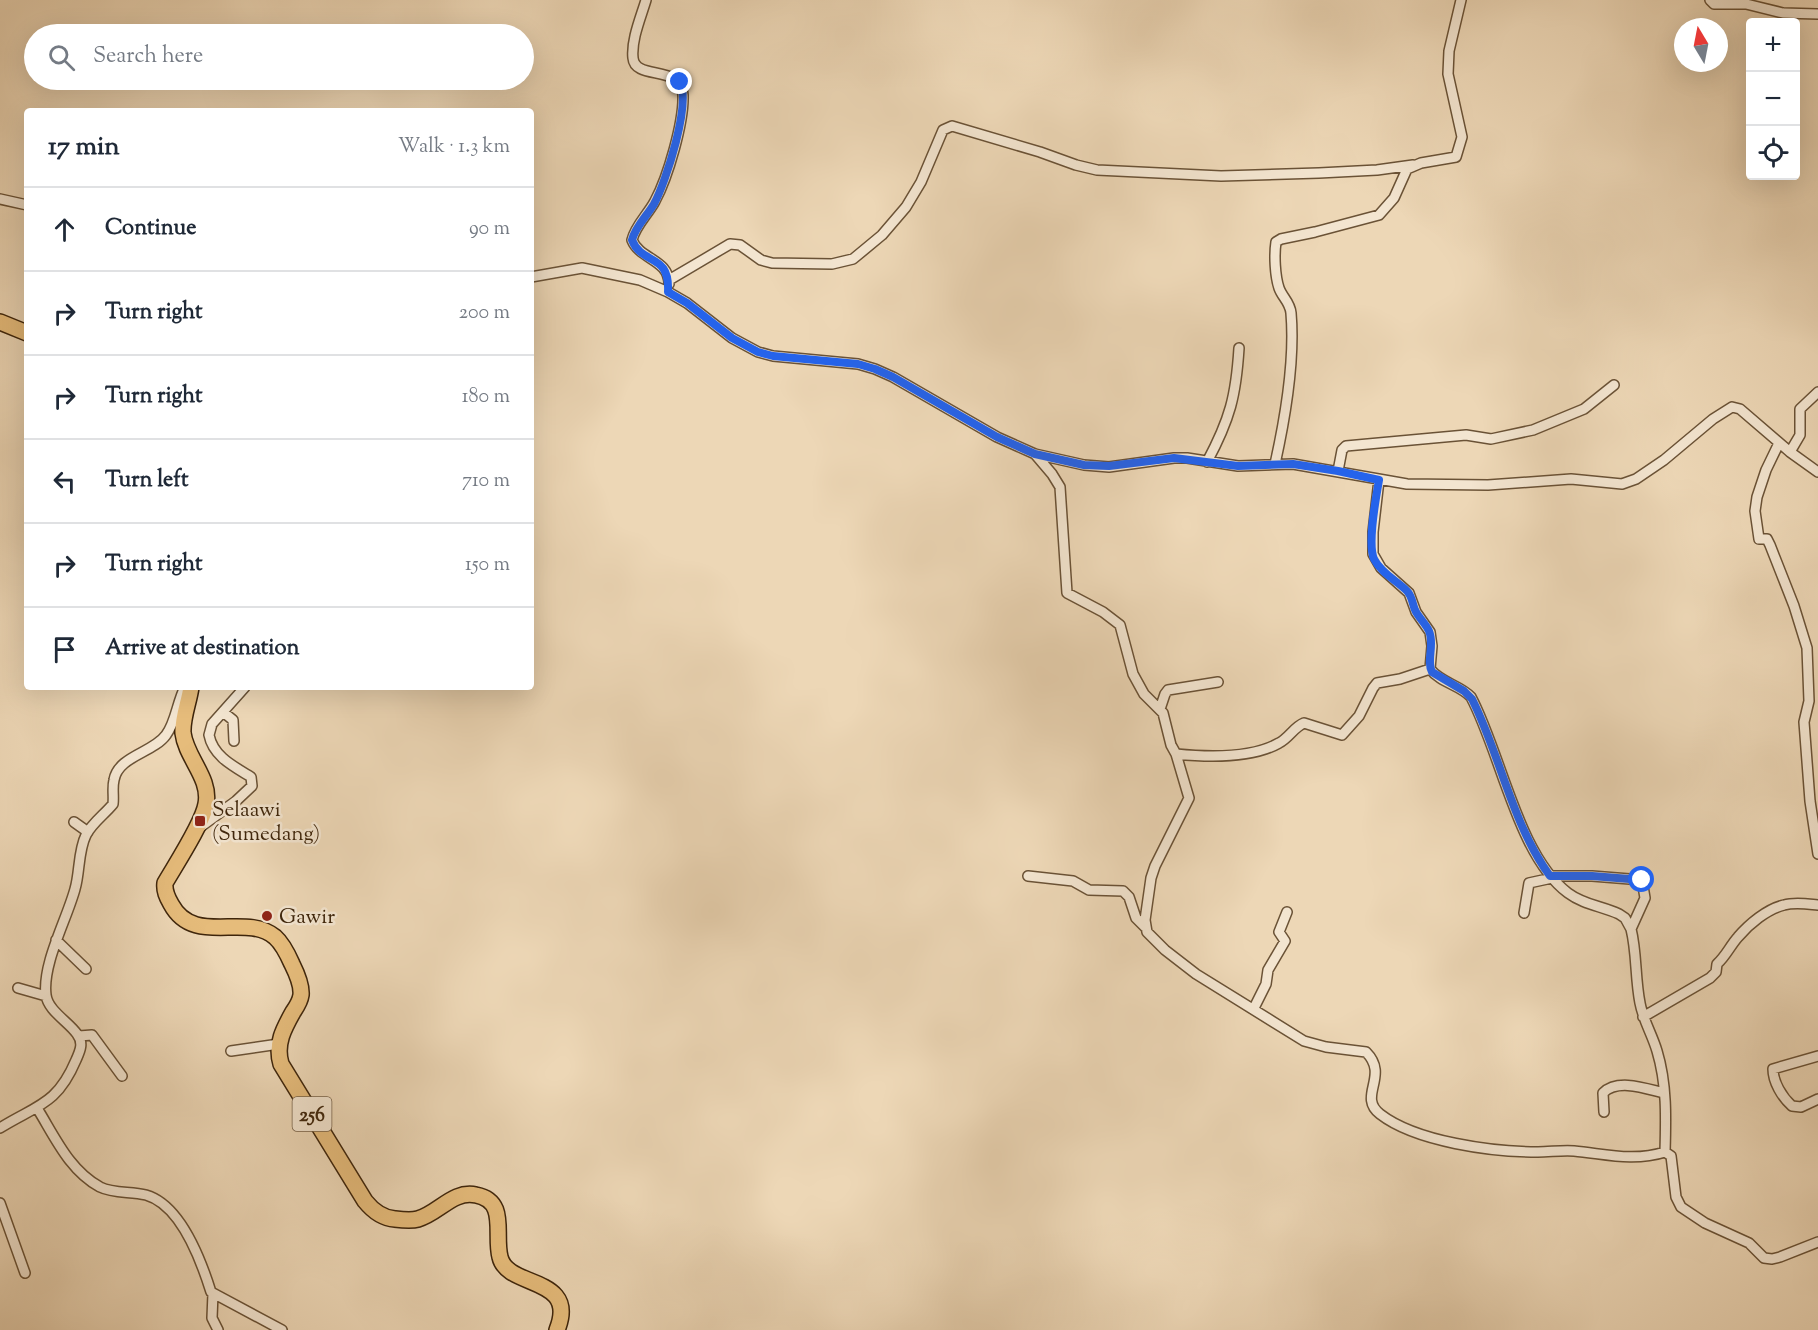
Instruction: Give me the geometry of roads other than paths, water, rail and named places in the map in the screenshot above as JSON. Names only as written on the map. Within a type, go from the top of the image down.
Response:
[{"type":"main road","points":[[0,322],[24,332]]},
{"type":"main road","points":[[190,690],[183,734],[205,783],[204,810],[165,883],[165,893],[175,912],[190,923],[217,928],[262,929],[277,939],[294,967],[301,991],[300,1002],[286,1025],[279,1044]]},
{"type":"main road","name":"256","points":[[279,1044],[279,1057],[285,1071],[370,1207],[384,1217],[412,1220],[425,1216],[460,1195],[473,1194],[490,1200],[498,1217],[499,1250],[502,1263],[509,1271],[543,1286],[554,1295],[561,1315],[557,1330]]},
{"type":"street","points":[[646,0],[634,44],[633,60],[643,69],[676,79],[682,86],[683,98],[678,130],[662,188],[632,240],[641,251],[662,265],[669,280],[668,292]]},
{"type":"street","points":[[669,280],[730,244],[740,245],[761,260],[772,263],[832,264],[853,260],[882,235],[906,207],[921,182],[943,130],[947,126],[1097,170],[1221,176],[1319,173],[1377,170],[1456,157],[1462,137],[1448,74],[1449,51],[1461,0]]},
{"type":"street","points":[[1710,0],[1714,4],[1746,4],[1783,13],[1818,14]]},
{"type":"street","points":[[1275,464],[1282,430],[1291,355],[1290,307],[1278,285],[1276,242],[1379,215],[1394,198],[1404,172],[1413,165]]},
{"type":"street","points":[[0,199],[24,204]]},
{"type":"street","points":[[534,276],[582,268],[640,280],[687,303],[732,338],[758,352],[773,356],[858,364],[875,369],[997,437],[1035,454],[1084,465],[1109,466],[1174,458],[1238,466],[1275,464],[1338,471],[1407,484],[1446,486],[1571,479],[1622,484],[1636,479],[1664,460],[1713,419],[1732,407],[1740,409],[1790,452],[1818,472]]},
{"type":"street","points":[[1207,462],[1225,426],[1233,402],[1239,348]]},
{"type":"street","points":[[1338,471],[1342,450],[1346,446],[1466,435],[1491,439],[1533,430],[1584,409],[1614,385]]},
{"type":"street","points":[[1790,452],[1800,435],[1800,409],[1810,397],[1818,392]]},
{"type":"street","points":[[1779,443],[1760,486],[1755,511],[1759,539],[1767,539],[1770,545],[1794,606],[1807,648],[1809,701],[1804,722],[1810,801],[1818,854]]},
{"type":"street","points":[[1035,454],[1053,474],[1060,487],[1066,593],[1117,622],[1122,630],[1132,674],[1144,694],[1160,709],[1165,718],[1171,745],[1176,754],[1189,798],[1155,866],[1149,887],[1145,927]]},
{"type":"street","points":[[1379,480],[1374,519],[1373,554],[1381,568],[1409,593],[1416,612],[1430,632],[1432,646],[1430,669],[1434,674],[1471,697],[1521,824],[1541,864],[1551,877],[1577,900],[1619,914],[1625,918],[1631,929],[1643,1017],[1658,1052],[1666,1110],[1665,1152]]},
{"type":"street","points":[[1176,754],[1221,756],[1248,753],[1277,744],[1305,723],[1342,735],[1359,716],[1372,688],[1377,683],[1400,679],[1430,669]]},
{"type":"street","points":[[1160,709],[1168,690],[1218,682]]},
{"type":"street","points":[[0,1128],[52,1097],[65,1084],[81,1049],[79,1036],[50,1005],[46,996],[56,940],[75,888],[88,832],[113,804],[113,781],[119,770],[162,740],[168,733],[183,690]]},
{"type":"street","points":[[193,833],[252,786],[250,777],[226,762],[210,741],[210,729],[242,690]]},
{"type":"street","points":[[223,712],[233,720],[234,741]]},
{"type":"street","points":[[74,822],[88,832]]},
{"type":"street","points":[[1028,876],[1073,881],[1089,890],[1123,891],[1129,897],[1136,918],[1148,932],[1172,956],[1196,974],[1304,1041],[1326,1047],[1366,1052],[1373,1060],[1377,1074],[1371,1095],[1372,1104],[1379,1113],[1407,1130],[1441,1140],[1493,1150],[1574,1151],[1616,1158],[1665,1152]]},
{"type":"street","points":[[1524,913],[1529,883],[1551,877],[1592,876],[1642,880],[1645,898],[1631,929]]},
{"type":"street","points":[[1643,1017],[1710,978],[1716,972],[1717,964],[1727,955],[1736,940],[1750,925],[1768,912],[1785,904],[1818,905]]},
{"type":"street","points":[[1254,1008],[1266,984],[1268,970],[1284,941],[1279,932],[1287,912]]},
{"type":"street","points":[[56,940],[86,969]]},
{"type":"street","points":[[18,988],[46,996]]},
{"type":"street","points":[[79,1036],[92,1035],[122,1076]]},
{"type":"street","points":[[231,1051],[279,1044]]},
{"type":"street","points":[[1818,1056],[1773,1069],[1772,1072],[1779,1090],[1792,1106],[1801,1107],[1818,1099]]},
{"type":"street","points":[[1604,1112],[1603,1093],[1606,1089],[1616,1086],[1637,1087],[1664,1093]]},
{"type":"street","points":[[37,1108],[72,1164],[90,1180],[110,1190],[154,1198],[173,1212],[185,1231],[213,1293],[212,1318],[218,1330]]},
{"type":"street","points":[[1665,1152],[1671,1156],[1676,1197],[1681,1207],[1705,1223],[1749,1243],[1764,1258],[1780,1257],[1818,1242]]},
{"type":"street","points":[[0,1203],[24,1273]]},
{"type":"street","points":[[213,1293],[282,1330]]},
{"type":"place","name":"Selaawi (Sumedang)","points":[[200,821]]},
{"type":"place","name":"Gawir","points":[[267,916]]}]
